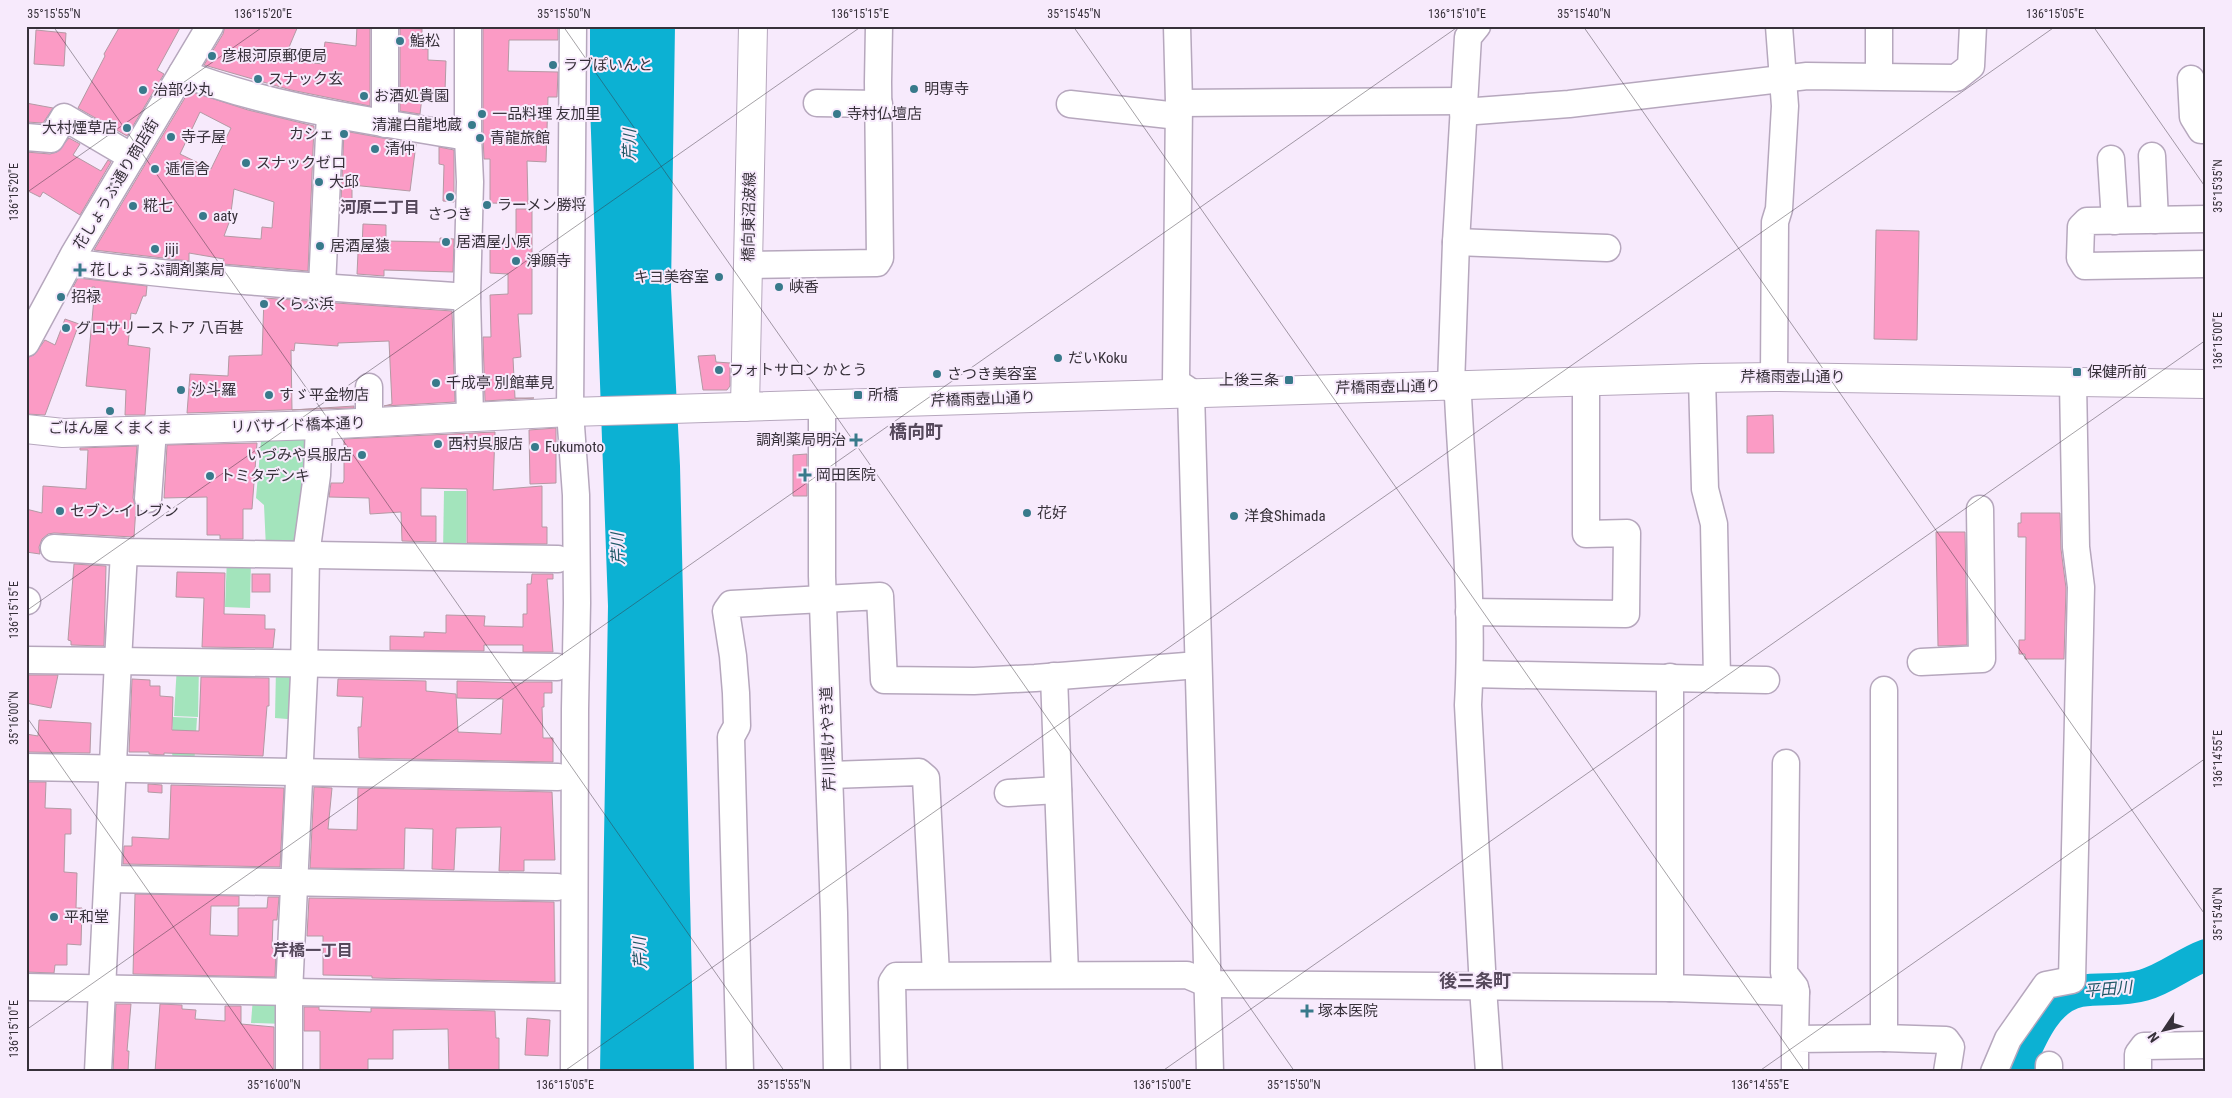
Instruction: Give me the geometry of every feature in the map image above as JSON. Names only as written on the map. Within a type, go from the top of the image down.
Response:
[{"type":"main road","name":"橋向東沼波線","points":[[745,407],[753,26]]},
{"type":"main road","name":"芹橋雨壺山通り","points":[[578,412],[1191,392],[1586,383],[1774,376],[2039,390],[2105,374],[2165,376],[2206,384]]},
{"type":"main road","name":"リバサイド橋本通り","points":[[26,429],[63,434],[319,425],[386,426],[470,416],[578,412]]},
{"type":"street","name":"花しょうぶ通り商店街","points":[[26,343],[85,228],[132,156],[210,26]]},
{"type":"street","points":[[385,26],[385,124]]},
{"type":"street","points":[[468,26],[470,182],[467,297],[470,416]]},
{"type":"street","points":[[573,26],[578,412],[574,1072]]},
{"type":"street","points":[[749,265],[877,263],[880,258],[879,26]]},
{"type":"street","points":[[1177,26],[1176,382],[1191,392],[1210,1072]]},
{"type":"street","points":[[1477,26],[1468,37],[1456,242],[1451,386],[1458,396],[1469,612],[1470,674],[1468,705],[1489,1072]]},
{"type":"street","points":[[1774,376],[1775,222],[1779,209],[1785,106],[1779,26]]},
{"type":"street","points":[[1879,26],[1879,76]]},
{"type":"street","points":[[1070,104],[1178,109],[1569,104],[1807,76],[1956,78],[1971,66],[1973,26]]},
{"type":"street","points":[[182,73],[223,89],[330,114],[468,137]]},
{"type":"street","points":[[2191,79],[2193,117],[2201,130],[2206,130]]},
{"type":"street","points":[[817,103],[879,104]]},
{"type":"street","points":[[330,114],[327,210],[337,287]]},
{"type":"street","points":[[26,137],[51,140],[64,117],[132,156]]},
{"type":"street","points":[[2152,156],[2155,220]]},
{"type":"street","points":[[2112,159],[2114,221]]},
{"type":"street","points":[[2206,219],[2087,221],[2081,227],[2080,258],[2086,266],[2206,264]]},
{"type":"street","points":[[1456,242],[1607,248]]},
{"type":"street","points":[[71,256],[113,268],[337,287],[403,290],[467,297]]},
{"type":"street","points":[[1702,378],[1705,488],[1714,524],[1717,679]]},
{"type":"street","points":[[1994,1072],[2008,1039],[2046,985],[2072,980],[2081,587],[2076,547],[2073,382]]},
{"type":"street","points":[[1469,612],[1626,614],[1627,533],[1586,534],[1586,383]]},
{"type":"street","points":[[369,387],[386,426]]},
{"type":"street","name":"芹川堤けやき道","points":[[822,405],[823,600],[830,775],[837,1072]]},
{"type":"street","points":[[289,1072],[289,993],[301,773],[308,556],[317,475],[319,425]]},
{"type":"street","points":[[148,499],[153,430]]},
{"type":"street","points":[[1921,662],[1982,659],[1980,509]]},
{"type":"street","points":[[54,548],[124,552],[365,558],[558,559]]},
{"type":"street","points":[[98,1072],[115,798],[114,770],[124,552]]},
{"type":"street","points":[[740,1072],[731,737],[737,726],[733,656],[726,612],[730,604],[880,596],[884,680],[974,681],[1198,664]]},
{"type":"street","points":[[26,660],[150,660],[305,672],[557,667]]},
{"type":"street","points":[[1470,674],[1766,680]]},
{"type":"street","points":[[1054,676],[1065,974]]},
{"type":"street","points":[[1670,677],[1670,988]]},
{"type":"street","points":[[1884,690],[1884,1038]]},
{"type":"street","points":[[1786,762],[1784,972],[1795,987],[1796,992],[1795,1072]]},
{"type":"street","points":[[26,767],[558,777]]},
{"type":"street","points":[[830,775],[919,772],[926,778],[936,975]]},
{"type":"street","points":[[1008,793],[1058,790]]},
{"type":"street","points":[[109,879],[557,887]]},
{"type":"street","points":[[894,1072],[892,982],[896,976],[1187,975],[1208,984],[1483,988],[1670,988],[1796,992]]},
{"type":"street","points":[[26,987],[560,998]]},
{"type":"street","points":[[1795,1039],[1884,1038],[1946,1040],[1951,1048],[1947,1072]]},
{"type":"street","points":[[2138,1072],[2138,1054],[2144,1046],[2206,1045]]},
{"type":"green space","points":[[313,439],[302,541],[266,548],[264,505],[256,498],[261,441]]},
{"type":"green space","points":[[444,491],[466,491],[466,554],[443,554]]},
{"type":"green space","points":[[227,558],[251,558],[250,608],[225,607]]},
{"type":"green space","points":[[177,665],[199,665],[198,717],[174,716]]},
{"type":"green space","points":[[276,668],[298,668],[299,720],[275,718]]},
{"type":"green space","points":[[173,717],[197,718],[194,768],[172,767]]},
{"type":"green space","points":[[253,997],[285,997],[286,1024],[251,1023]]},
{"type":"water","name":"芹川","points":[[590,26],[675,26],[671,288],[680,466],[694,1072],[600,1072],[608,606],[590,105]]},
{"type":"building","points":[[120,26],[181,26],[157,70],[164,74],[127,136],[78,108]]},
{"type":"building","points":[[225,26],[298,26],[284,59],[322,64],[325,42],[356,46],[357,26],[370,26],[370,106],[291,90],[204,65],[223,34]]},
{"type":"building","points":[[483,26],[558,26],[558,40],[509,40],[508,71],[558,72],[557,97],[548,97],[546,162],[527,161],[528,204],[490,203],[490,159],[484,159],[483,137]]},
{"type":"building","points":[[400,28],[422,29],[422,49],[428,49],[428,60],[446,61],[445,91],[423,89],[420,114],[400,111]]},
{"type":"building","points":[[36,30],[66,33],[64,66],[34,64]]},
{"type":"building","points":[[189,91],[248,110],[314,126],[308,271],[223,264],[224,259],[189,253],[189,261],[94,250]],"holes":[[[200,112],[231,128],[211,169],[180,154]],[[234,189],[274,202],[272,228],[262,227],[261,239],[224,236],[230,220]]]},
{"type":"building","points":[[26,103],[53,108],[43,123],[26,122]]},
{"type":"building","points":[[344,131],[416,144],[410,191],[352,185],[352,203],[341,202]]},
{"type":"building","points":[[69,138],[80,144],[73,155],[101,171],[108,160],[111,162],[80,215],[43,192],[40,197],[26,190],[26,152],[50,154],[57,152]]},
{"type":"building","points":[[439,147],[454,150],[454,202],[443,201],[444,165],[439,164]]},
{"type":"building","points":[[516,209],[532,209],[532,314],[518,314],[521,357],[513,358],[515,398],[534,398],[485,401],[483,337],[491,337],[490,295],[508,294],[508,274],[490,273],[490,240],[516,240]]},
{"type":"building","points":[[363,224],[386,225],[386,241],[440,242],[440,238],[454,239],[453,272],[384,270],[384,276],[357,274],[358,253],[360,253],[362,248]]},
{"type":"building","points":[[1876,230],[1919,231],[1917,340],[1874,339]]},
{"type":"building","points":[[78,278],[147,286],[146,296],[143,296],[136,314],[131,313],[128,345],[150,348],[145,415],[125,415],[126,390],[86,386],[95,287],[92,287],[89,297],[71,291]]},
{"type":"building","points":[[264,298],[452,311],[455,402],[384,406],[392,404],[389,341],[338,343],[338,346],[295,343],[294,351],[291,350],[292,410],[187,413],[190,374],[228,376],[229,356],[262,355]]},
{"type":"building","points":[[65,319],[79,324],[45,415],[26,414],[26,358],[34,355],[45,340],[55,345]]},
{"type":"building","name":"フォトサロン かとう","points":[[715,355],[716,362],[730,363],[730,386],[727,390],[703,390],[698,356]]},
{"type":"building","points":[[354,406],[354,408],[298,410]]},
{"type":"building","points":[[1773,415],[1774,453],[1747,453],[1747,416]]},
{"type":"building","points":[[556,428],[556,483],[530,484],[529,430]]},
{"type":"building","points":[[495,432],[493,490],[542,486],[542,527],[547,527],[547,544],[467,543],[467,489],[421,488],[421,516],[436,516],[436,542],[402,541],[401,512],[370,514],[369,498],[329,497],[331,483],[343,483],[344,480],[344,439]]},
{"type":"building","points":[[257,443],[252,509],[243,509],[243,539],[220,539],[220,535],[207,535],[207,497],[164,498],[167,445]]},
{"type":"building","points":[[137,446],[133,498],[136,507],[134,537],[54,533],[48,534],[42,539],[39,547],[40,554],[26,552],[26,509],[42,513],[43,486],[86,489],[88,450],[80,450],[80,448]]},
{"type":"building","points":[[807,454],[807,496],[793,496],[793,455]]},
{"type":"building","points":[[2021,513],[2060,513],[2061,549],[2066,588],[2064,659],[2025,659],[2025,654],[2019,654],[2019,640],[2025,640],[2026,537],[2018,537],[2018,523],[2021,523]]},
{"type":"building","points":[[1936,532],[1965,532],[1967,645],[1938,646]]},
{"type":"building","points":[[74,564],[106,566],[104,646],[71,645],[71,641],[68,640]]},
{"type":"building","points":[[177,572],[225,573],[224,614],[265,615],[265,629],[275,629],[273,648],[202,647],[204,598],[176,597]]},
{"type":"building","points":[[252,574],[270,574],[270,592],[252,592]]},
{"type":"building","points":[[532,574],[553,574],[553,579],[547,579],[553,652],[523,652],[523,645],[484,645],[484,651],[390,650],[390,636],[424,637],[424,632],[446,633],[446,615],[485,616],[484,626],[523,627],[523,614],[527,614],[527,584],[531,584]]},
{"type":"building","points":[[26,675],[58,675],[51,708],[26,703]]},
{"type":"building","points":[[201,677],[269,678],[269,706],[267,706],[263,756],[164,753],[164,755],[149,754],[149,752],[129,752],[132,679],[150,680],[150,686],[160,686],[160,696],[173,697],[172,730],[199,731]]},
{"type":"building","points":[[338,679],[426,681],[426,691],[456,694],[458,732],[501,734],[503,699],[457,698],[457,681],[552,682],[552,693],[544,693],[544,707],[542,707],[543,738],[553,738],[553,762],[359,758],[358,727],[361,727],[363,697],[337,696]]},
{"type":"building","points":[[39,720],[91,723],[90,753],[26,752],[26,734],[38,736]]},
{"type":"building","points":[[26,782],[46,782],[45,808],[71,809],[71,834],[65,834],[64,872],[77,873],[76,908],[82,908],[81,945],[67,944],[67,965],[55,965],[54,973],[26,972]]},
{"type":"building","points":[[148,784],[162,785],[162,793],[148,792]]},
{"type":"building","points":[[171,785],[284,788],[280,867],[123,864],[124,846],[132,846],[132,837],[169,839]]},
{"type":"building","points":[[314,787],[332,788],[328,829],[357,830],[358,788],[552,792],[555,860],[524,860],[524,871],[499,871],[501,827],[456,828],[454,870],[432,869],[433,829],[405,828],[404,869],[310,868]]},
{"type":"building","points":[[135,894],[239,896],[239,906],[211,906],[210,935],[238,936],[238,908],[267,908],[268,897],[279,897],[277,920],[273,920],[272,948],[276,949],[275,977],[133,974]]},
{"type":"building","points":[[309,898],[554,902],[555,982],[372,978],[372,976],[323,975],[323,936],[307,936]]},
{"type":"building","points":[[116,1004],[131,1004],[127,1051],[129,1051],[128,1072],[113,1072]]},
{"type":"building","points":[[160,1004],[182,1005],[182,1009],[196,1010],[195,1019],[225,1021],[225,1006],[241,1006],[241,1024],[274,1027],[274,1072],[155,1072]]},
{"type":"building","points":[[304,1007],[319,1007],[319,1010],[371,1012],[371,1008],[495,1011],[496,1038],[499,1038],[499,1072],[449,1072],[448,1029],[393,1030],[393,1059],[368,1059],[368,1072],[320,1072],[320,1031],[304,1031]]},
{"type":"building","points":[[527,1018],[550,1020],[548,1056],[525,1055]]},
{"type":"waterway","name":"平田川","points":[[2016,1072],[2039,1023],[2047,1012],[2067,995],[2080,991],[2144,985],[2160,979],[2206,955]]},
{"type":"place","name":"鮨松","points":[[400,41]]},
{"type":"place","name":"彦根河原郵便局","points":[[212,56]]},
{"type":"place","name":"ラブぽいんと","points":[[553,65]]},
{"type":"place","name":"スナック玄","points":[[258,79]]},
{"type":"place","name":"明専寺","points":[[914,89]]},
{"type":"place","name":"治部少丸","points":[[143,90]]},
{"type":"place","name":"お酒処貴園","points":[[364,96]]},
{"type":"place","name":"一品料理 友加里","points":[[482,114]]},
{"type":"place","name":"寺村仏壇店","points":[[837,114]]},
{"type":"place","name":"清瀧白龍地蔵","points":[[472,125]]},
{"type":"place","name":"大村煙草店","points":[[127,128]]},
{"type":"place","name":"カシェ","points":[[344,134]]},
{"type":"place","name":"寺子屋","points":[[171,137]]},
{"type":"place","name":"青龍旅館","points":[[480,138]]},
{"type":"place","name":"清仲","points":[[375,149]]},
{"type":"place","name":"スナックゼロ","points":[[246,163]]},
{"type":"place","name":"逓信舎","points":[[155,169]]},
{"type":"place","name":"大邱","points":[[319,182]]},
{"type":"place","name":"さつき","points":[[450,197]]},
{"type":"place","name":"ラーメン勝将","points":[[487,205]]},
{"type":"place","name":"糀七","points":[[133,206]]},
{"type":"place","name":"aaty","points":[[203,216]]},
{"type":"place","name":"居酒屋小原","points":[[446,242]]},
{"type":"place","name":"居酒屋猿","points":[[320,246]]},
{"type":"place","name":"jiji","points":[[155,249]]},
{"type":"place","name":"淨願寺","points":[[516,261]]},
{"type":"place","name":"花しょうぶ調剤薬局","points":[[80,270]]},
{"type":"place","name":"キヨ美容室","points":[[719,277]]},
{"type":"place","name":"峡香","points":[[779,287]]},
{"type":"place","name":"招禄","points":[[61,297]]},
{"type":"place","name":"くらぶ浜","points":[[264,304]]},
{"type":"place","name":"グロサリーストア 八百甚","points":[[66,328]]},
{"type":"place","name":"だいKoku","points":[[1058,358]]},
{"type":"place","name":"フォトサロン かとう","points":[[719,370]]},
{"type":"place","name":"保健所前","points":[[2077,372]]},
{"type":"place","name":"さつき美容室","points":[[937,374]]},
{"type":"place","name":"上後三条","points":[[1289,380]]},
{"type":"place","name":"千成亭 別館華見","points":[[436,383]]},
{"type":"place","name":"沙斗羅","points":[[181,390]]},
{"type":"place","name":"すゞ平金物店","points":[[269,395]]},
{"type":"place","name":"所橋","points":[[858,395]]},
{"type":"place","name":"ごはん屋 くまくま","points":[[110,411]]},
{"type":"place","name":"調剤薬局明治","points":[[856,440]]},
{"type":"place","name":"西村呉服店","points":[[438,444]]},
{"type":"place","name":"Fukumoto","points":[[535,447]]},
{"type":"place","name":"いづみや呉服店","points":[[362,455]]},
{"type":"place","name":"岡田医院","points":[[805,475]]},
{"type":"place","name":"トミタデンキ","points":[[210,476]]},
{"type":"place","name":"セブン-イレブン","points":[[60,511]]},
{"type":"place","name":"花好","points":[[1027,513]]},
{"type":"place","name":"洋食Shimada","points":[[1234,516]]},
{"type":"place","name":"平和堂","points":[[54,917]]},
{"type":"place","name":"塚本医院","points":[[1307,1011]]},
{"type":"district","name":"河原二丁目","points":[[380,207]]},
{"type":"district","name":"橋向町","points":[[916,431]]},
{"type":"district","name":"芹橋一丁目","points":[[313,950]]},
{"type":"district","name":"後三条町","points":[[1475,980]]}]
